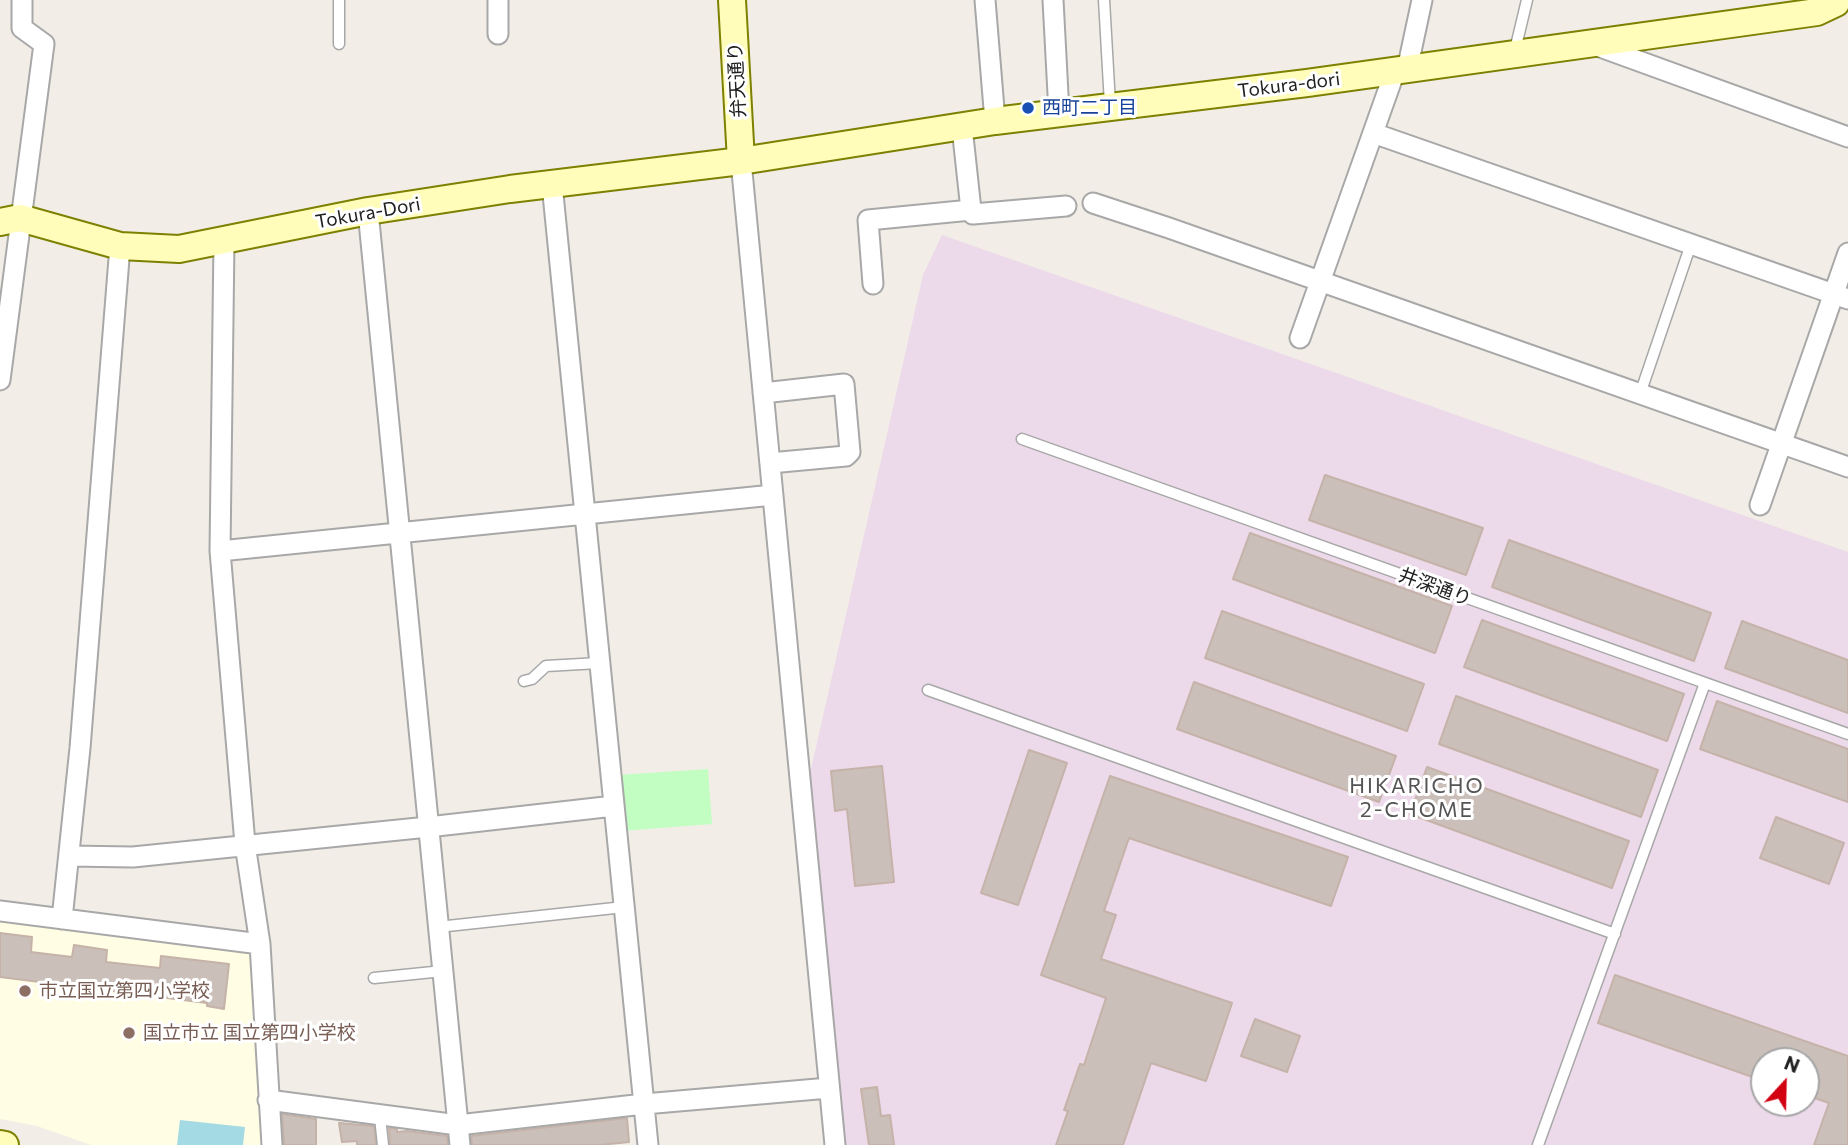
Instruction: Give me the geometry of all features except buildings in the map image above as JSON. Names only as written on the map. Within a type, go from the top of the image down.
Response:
[{"type":"street","points":[[0,380],[7,216],[44,44],[22,29],[22,0]]},
{"type":"street","points":[[498,0],[498,34]]},
{"type":"street","name":"弁天通り","points":[[732,0],[741,161]]},
{"type":"street","points":[[985,0],[995,121]]},
{"type":"street","points":[[1052,0],[1059,113]]},
{"type":"street","points":[[1300,338],[1373,133],[1401,71],[1422,0]]},
{"type":"street","name":"Tokura-dori","points":[[741,161],[995,121],[1401,71],[1820,12],[1839,6]]},
{"type":"street","points":[[1591,44],[1848,137]]},
{"type":"street","points":[[962,127],[973,214],[1066,206]]},
{"type":"street","points":[[1373,133],[1841,297]]},
{"type":"street","points":[[741,161],[835,1145]]},
{"type":"street","name":"Tokura-Dori","points":[[7,216],[120,246],[180,249],[368,211],[552,184],[741,161]]},
{"type":"street","points":[[552,184],[648,1145]]},
{"type":"street","points":[[1093,203],[1848,467]]},
{"type":"street","points":[[873,284],[868,220],[971,210]]},
{"type":"street","points":[[368,211],[459,1135]]},
{"type":"street","points":[[224,241],[220,551],[245,844],[260,944],[272,1145]]},
{"type":"street","points":[[62,919],[80,748],[120,246]]},
{"type":"street","points":[[1760,505],[1841,297],[1848,253]]},
{"type":"street","points":[[763,393],[844,384],[850,452],[846,456],[770,463]]},
{"type":"street","points":[[220,551],[773,495]]},
{"type":"street","points":[[69,856],[133,857],[614,806]]},
{"type":"street","points":[[0,911],[260,944]]},
{"type":"street","points":[[268,1100],[380,1117],[459,1135],[644,1104],[829,1088]]},
{"type":"street","points":[[0,1144],[5,1145]]},
{"type":"lane","points":[[339,0],[339,44]]},
{"type":"lane","points":[[1104,0],[1110,106]]},
{"type":"lane","points":[[1514,54],[1527,0]]},
{"type":"lane","points":[[1640,394],[1691,244]]},
{"type":"lane","name":"井深通り","points":[[1022,439],[1848,734]]},
{"type":"lane","points":[[524,681],[532,679],[546,666],[599,663]]},
{"type":"lane","points":[[1538,1145],[1705,683]]},
{"type":"lane","points":[[928,690],[1615,934]]},
{"type":"lane","points":[[438,927],[624,907]]},
{"type":"lane","points":[[374,978],[443,971]]},
{"type":"lane","points":[[380,1117],[383,1145]]},
{"type":"shaded area","points":[[942,235],[1848,552],[1848,1145],[843,1145],[809,778],[923,275]]},
{"type":"shaded area","name":"国立市立 国立第四小学校","points":[[0,918],[254,947],[262,1145],[91,1145],[37,1126],[0,1119]]},
{"type":"green space","points":[[708,769],[712,824],[622,831],[618,775]]},
{"type":"water","points":[[180,1120],[245,1127],[243,1145],[177,1145]]},
{"type":"place","name":"西町二丁目","points":[[1028,108]]},
{"type":"place","name":"市立国立第四小学校","points":[[25,991]]},
{"type":"place","name":"国立市立 国立第四小学校","points":[[129,1033]]},
{"type":"district","name":"HIKARICHO 2-CHOME","points":[[1417,798]]}]
